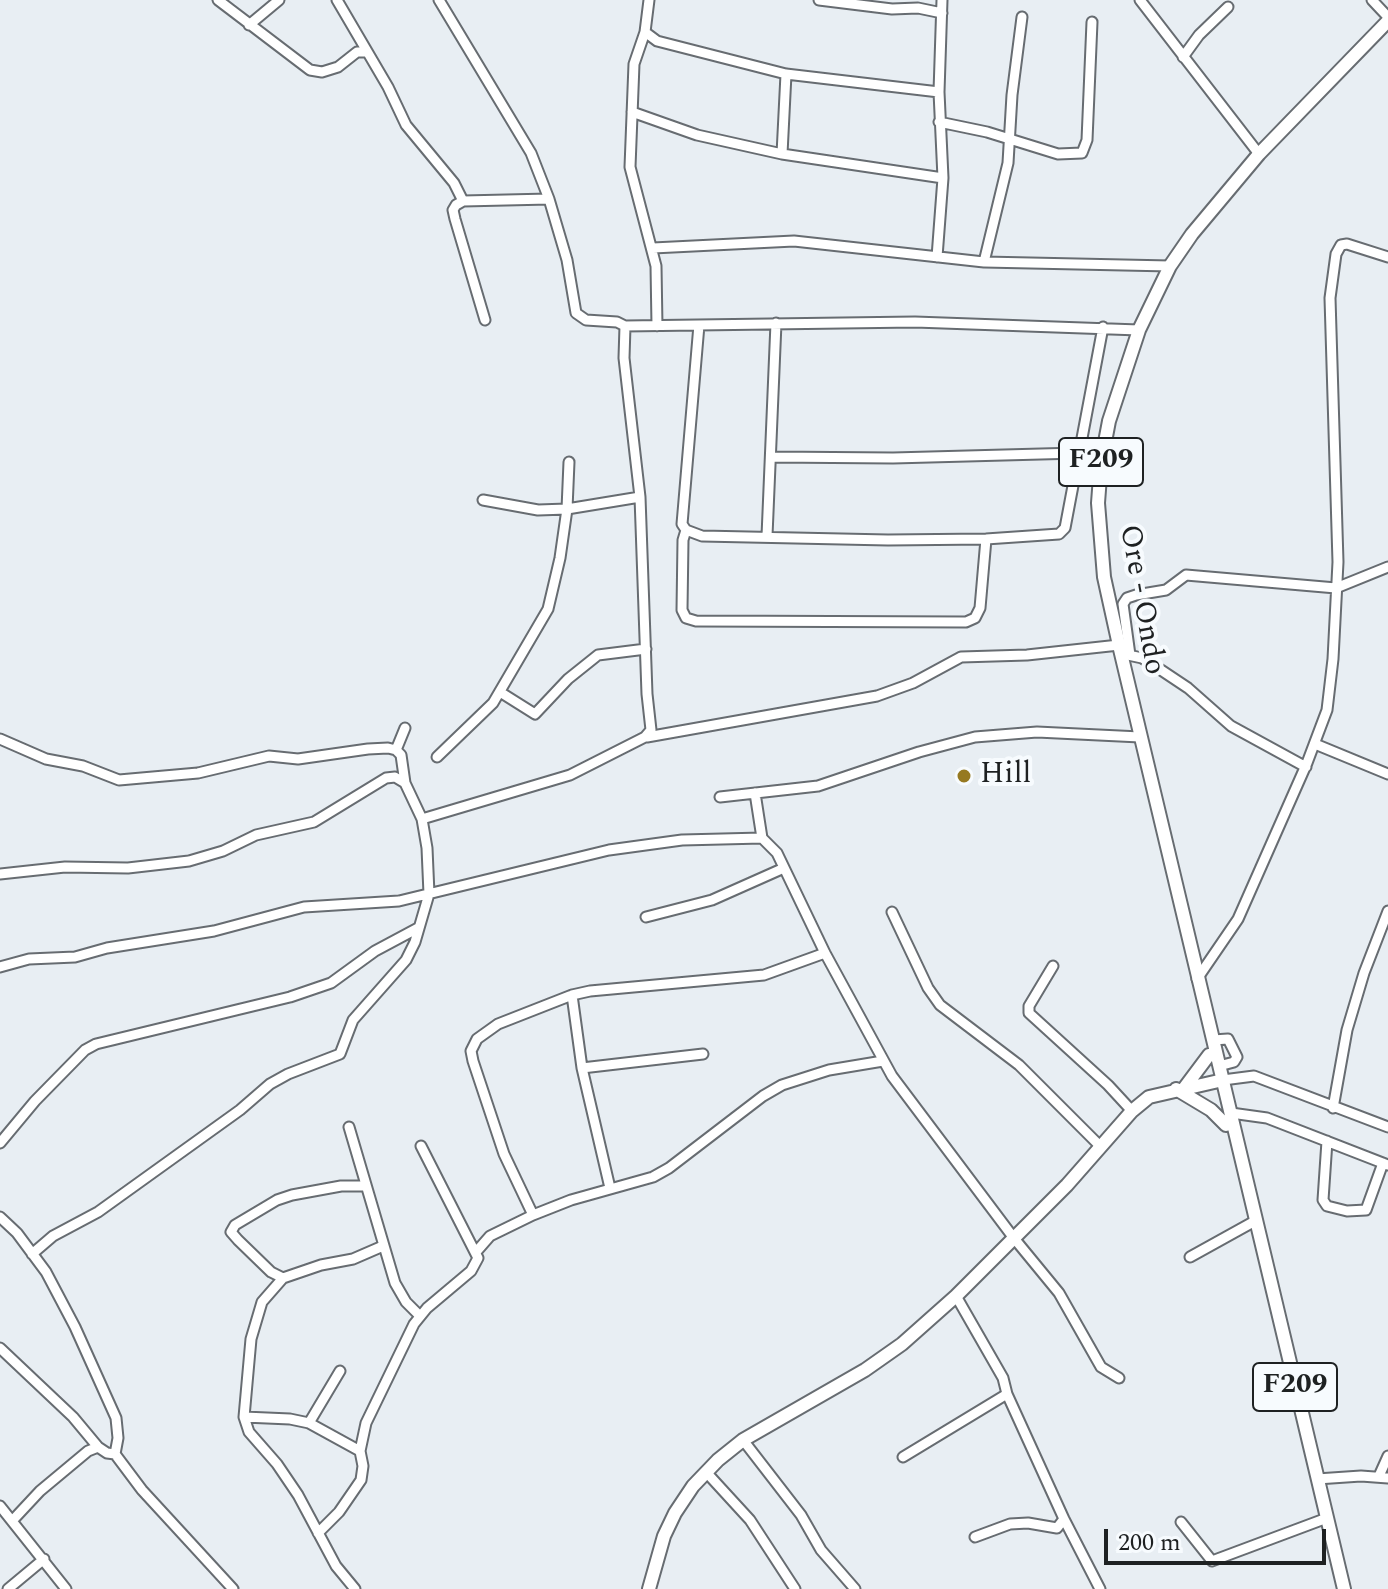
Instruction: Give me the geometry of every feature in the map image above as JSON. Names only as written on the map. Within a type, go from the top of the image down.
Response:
[{"type":"main road","name":"Ore - Ondo","points":[[1199,983],[1104,577],[1098,503],[1109,421],[1139,330],[1170,266],[1192,234],[1259,154],[1388,19]]},
{"type":"main road","name":"F209","points":[[1199,983],[1219,1066],[1219,1081]]},
{"type":"main road","name":"F209","points":[[1199,983],[1199,1001],[1209,1055],[1219,1081],[1241,1175],[1247,1185],[1344,1589]]},
{"type":"main road","points":[[1181,1088],[1209,1055]]},
{"type":"main road","points":[[649,1589],[664,1536],[693,1486],[706,1472],[743,1440],[865,1370],[902,1344],[956,1296],[1067,1185],[1132,1111],[1149,1097],[1219,1081]]},
{"type":"main road","points":[[1181,1088],[1229,1119]]},
{"type":"street","points":[[218,0],[301,65],[318,73],[338,67],[357,52],[366,52]]},
{"type":"street","points":[[249,25],[279,0]]},
{"type":"street","points":[[337,0],[388,87],[406,125],[454,183],[463,201]]},
{"type":"street","points":[[439,0],[525,141],[549,199],[567,260],[576,313],[586,320],[617,322],[625,326],[915,322],[1139,330]]},
{"type":"street","points":[[649,0],[645,32],[634,64],[630,167],[653,248],[658,287],[657,326]]},
{"type":"street","points":[[819,0],[892,9],[918,8],[942,13]]},
{"type":"street","points":[[937,257],[943,178],[939,122],[942,0]]},
{"type":"street","points":[[1140,0],[1259,154]]},
{"type":"street","points":[[1372,0],[1388,19]]},
{"type":"street","points":[[1183,57],[1199,35],[1228,7]]},
{"type":"street","points":[[984,262],[1008,163],[1022,17]]},
{"type":"street","points":[[939,122],[987,132],[1058,154],[1077,155],[1085,149],[1092,22]]},
{"type":"street","points":[[645,32],[657,41],[786,74],[939,92]]},
{"type":"street","points":[[782,154],[786,74]]},
{"type":"street","points":[[632,112],[697,135],[782,154],[943,178]]},
{"type":"street","points":[[485,320],[455,219],[456,205],[463,201],[549,199]]},
{"type":"street","points":[[653,248],[794,241],[984,262],[1170,266]]},
{"type":"street","points":[[1199,983],[1238,919],[1306,767],[1328,698],[1338,562],[1330,298],[1336,254],[1341,245],[1347,244],[1388,257]]},
{"type":"street","points":[[767,536],[776,323]]},
{"type":"street","points":[[699,325],[684,492],[682,524],[686,530],[702,536],[888,540],[986,539],[1059,534],[1065,528],[1103,327]]},
{"type":"street","points":[[625,326],[624,358],[640,497],[651,730],[645,737]]},
{"type":"street","points":[[772,457],[893,458],[1078,453]]},
{"type":"street","points":[[437,757],[486,712],[548,609],[553,596],[567,509],[569,462]]},
{"type":"street","points":[[483,500],[538,510],[567,509],[640,497]]},
{"type":"street","points":[[686,530],[683,540],[682,610],[686,618],[696,621],[966,622],[975,618],[980,608],[986,539]]},
{"type":"street","points":[[1123,652],[1123,604],[1127,598],[1166,590],[1186,575],[1336,588],[1388,567]]},
{"type":"street","points":[[500,692],[535,714],[568,679],[598,655],[646,649]]},
{"type":"street","points":[[422,819],[570,775],[645,737],[877,696],[913,683],[961,657],[1123,652],[1142,658],[1188,688],[1231,726],[1306,767]]},
{"type":"street","points":[[396,750],[405,728]]},
{"type":"street","points":[[720,797],[818,786],[975,737],[1037,732],[1140,737]]},
{"type":"street","points":[[0,739],[46,759],[83,766],[119,780],[208,772],[269,756],[298,759],[368,749],[396,750],[401,755],[405,783],[422,819],[427,848],[429,894],[406,960],[353,1020],[340,1054],[270,1084],[240,1110],[84,1220],[53,1236],[32,1254]]},
{"type":"street","points":[[1315,744],[1388,774]]},
{"type":"street","points":[[0,874],[65,867],[128,868],[189,861],[223,851],[256,835],[314,822],[386,778],[395,777],[405,783]]},
{"type":"street","points":[[755,793],[762,838]]},
{"type":"street","points":[[0,967],[29,959],[75,957],[107,948],[214,931],[304,907],[399,901],[609,850],[682,840],[762,838],[773,847],[825,953],[883,1061],[904,1093],[1059,1293],[1101,1367],[1119,1378]]},
{"type":"street","points":[[646,917],[712,900],[784,868]]},
{"type":"street","points":[[1333,1108],[1347,1030],[1364,973],[1388,911]]},
{"type":"street","points":[[892,912],[928,988],[940,1005],[1019,1065],[1101,1147]]},
{"type":"street","points":[[0,1143],[35,1101],[85,1050],[96,1044],[290,997],[331,983],[375,951],[418,928]]},
{"type":"street","points":[[533,1215],[504,1154],[471,1051],[477,1039],[498,1024],[572,995],[764,975],[825,953]]},
{"type":"street","points":[[1053,966],[1029,1006],[1029,1013],[1132,1111]]},
{"type":"street","points":[[572,995],[582,1068],[610,1188]]},
{"type":"street","points":[[1213,1040],[1228,1039],[1237,1057],[1234,1062],[1219,1066]]},
{"type":"street","points":[[582,1068],[703,1054]]},
{"type":"street","points":[[476,1252],[490,1236],[533,1215],[610,1188],[653,1177],[782,1085],[829,1070],[883,1061]]},
{"type":"street","points":[[1219,1081],[1254,1076],[1388,1127]]},
{"type":"street","points":[[1229,1119],[1254,1114],[1327,1141],[1385,1164],[1366,1210],[1347,1211],[1327,1206],[1323,1200],[1327,1141]]},
{"type":"street","points":[[349,1127],[400,1294],[419,1315]]},
{"type":"street","points":[[318,1533],[355,1492],[361,1480],[363,1466],[360,1451],[366,1423],[419,1315],[471,1271],[478,1258],[421,1146]]},
{"type":"street","points":[[283,1278],[271,1272],[238,1240],[231,1232],[235,1225],[277,1200],[292,1195],[341,1186],[365,1186]]},
{"type":"street","points":[[0,1217],[46,1272],[59,1296],[116,1418],[118,1438],[115,1454]]},
{"type":"street","points":[[1190,1257],[1255,1221]]},
{"type":"street","points":[[355,1589],[336,1566],[298,1495],[277,1464],[249,1432],[244,1417],[255,1321],[262,1302],[283,1278],[321,1265],[353,1259],[383,1246]]},
{"type":"street","points":[[956,1296],[1003,1378],[1007,1394],[1064,1519],[1100,1589]]},
{"type":"street","points":[[0,1348],[73,1417],[98,1447],[115,1454],[142,1490],[233,1589]]},
{"type":"street","points":[[309,1423],[340,1371]]},
{"type":"street","points":[[903,1457],[1007,1394]]},
{"type":"street","points":[[244,1417],[309,1423],[360,1451]]},
{"type":"street","points":[[743,1440],[801,1515],[821,1550],[855,1589]]},
{"type":"street","points":[[12,1521],[40,1491],[88,1451],[98,1447]]},
{"type":"street","points":[[1317,1479],[1384,1477],[1388,1456]]},
{"type":"street","points":[[706,1472],[750,1520],[795,1589]]},
{"type":"street","points":[[0,1506],[66,1589]]},
{"type":"street","points":[[1181,1522],[1212,1561],[1327,1518]]},
{"type":"street","points":[[975,1537],[1010,1524],[1028,1523],[1057,1528],[1064,1519]]},
{"type":"street","points":[[8,1589],[44,1559]]},
{"type":"place","name":"Hill","points":[[964,776]]}]
